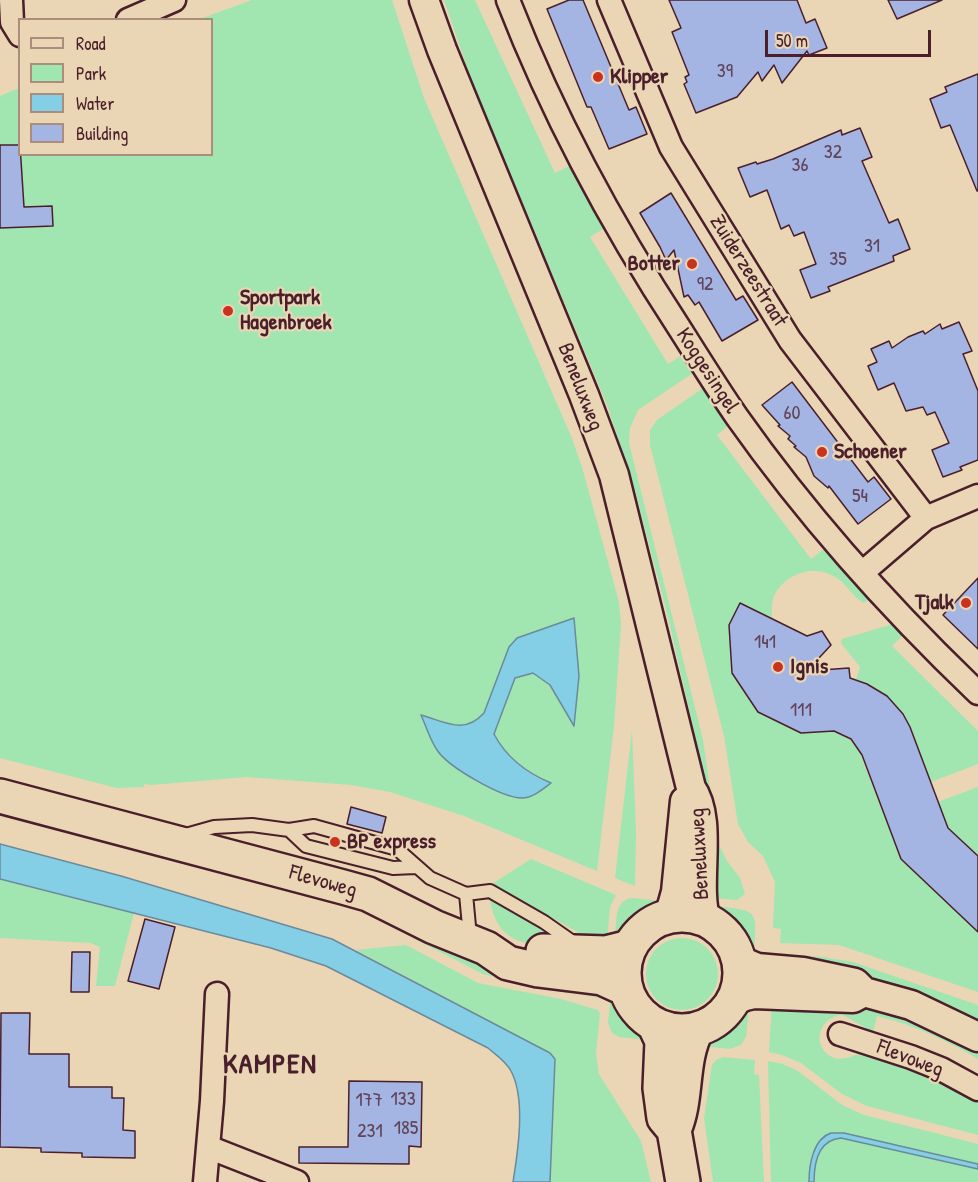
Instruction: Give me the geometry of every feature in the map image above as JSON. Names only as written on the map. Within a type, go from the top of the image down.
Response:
[{"type":"main road","name":"Flevoweg","points":[[0,796],[312,877],[368,894],[478,945],[508,963],[538,970],[602,978],[626,989]]},
{"type":"main road","points":[[688,916],[706,921],[724,934],[733,946],[738,960],[740,981],[733,1001],[718,1019],[697,1029],[675,1031],[654,1024],[637,1009],[626,989],[624,968],[630,947],[648,926],[669,917],[688,916]]},
{"type":"main road","name":"Flevoweg","points":[[478,945],[587,953],[615,951],[630,947]]},
{"type":"main road","points":[[654,1024],[662,1041],[660,1088],[664,1118],[674,1130],[683,1182]]},
{"type":"main road","points":[[674,1130],[680,1116],[687,1055],[697,1029]]},
{"type":"street","points":[[11,0],[12,22],[18,32]]},
{"type":"street","points":[[133,18],[174,0]]},
{"type":"street","name":"Beneluxweg","points":[[424,0],[584,395],[614,475],[690,788],[698,798],[704,856],[702,908],[706,921]]},
{"type":"street","name":"Zuiderzeestraat","points":[[609,0],[671,147],[790,339],[926,518]]},
{"type":"street","name":"Koggesingel","points":[[512,1],[558,114],[591,182],[652,287],[705,371],[798,498],[862,573],[978,693]]},
{"type":"street","points":[[862,573],[926,518],[978,496]]},
{"type":"street","name":"Beneluxweg","points":[[669,917],[676,892],[685,799],[690,788]]},
{"type":"street","points":[[738,960],[757,968],[803,972],[855,983],[864,992],[911,1005],[978,1037]]},
{"type":"street","points":[[733,1001],[754,994],[853,998],[864,992]]},
{"type":"street","points":[[205,1182],[212,1101],[217,994]]},
{"type":"street","name":"Flevoweg","points":[[840,1034],[911,1056],[978,1089]]},
{"type":"street","points":[[208,1147],[297,1182]]},
{"type":"lane","name":"Flevoweg","points":[[169,840],[214,827],[252,825],[289,830],[314,826],[397,849],[430,878],[466,894],[490,891],[544,922],[587,953]]},
{"type":"lane","name":"Flevoweg","points":[[289,830],[306,846],[393,868],[416,867]]},
{"type":"lane","points":[[466,894],[478,945]]},
{"type":"green space","name":"Sportpark Hagenbroek","points":[[252,0],[392,0],[424,98],[571,436],[582,467],[619,602],[621,625],[614,726],[597,871],[464,816],[390,792],[351,785],[247,777],[117,788],[0,758],[0,96],[18,88],[18,156],[213,156],[213,18],[203,18]],"holes":[[[574,618],[579,676],[574,725],[550,685],[533,673],[515,677],[494,734],[512,758],[550,783],[540,791],[522,797],[489,787],[452,765],[432,742],[422,716],[454,725],[469,724],[476,720],[484,713],[509,647],[517,638]]]},
{"type":"green space","points":[[444,0],[475,0],[555,173],[569,166],[574,168],[605,225],[603,229],[590,237],[668,364],[681,356],[685,357],[694,369],[693,373],[638,410],[630,428],[629,443],[703,740],[718,843],[727,861],[740,878],[745,894],[737,900],[712,898],[702,766],[667,613],[635,491],[607,405],[471,79]]},
{"type":"green space","points":[[706,386],[729,425],[717,435],[811,559],[828,546],[872,597],[864,603],[837,578],[819,571],[810,571],[793,576],[779,588],[773,599],[772,619],[740,603],[729,625],[732,673],[758,712],[843,734],[857,746],[884,815],[978,933],[978,992],[839,945],[780,943],[781,929],[773,928],[775,882],[763,856],[748,842],[738,824],[724,736],[650,445],[650,430],[657,420]]},
{"type":"green space","points":[[897,623],[904,634],[892,646],[978,731],[978,764],[931,782],[913,735],[897,708],[873,687],[856,680],[860,667],[841,643],[842,639]]},
{"type":"green space","points":[[632,730],[636,833],[635,886],[615,878]]},
{"type":"green space","points":[[978,787],[978,856],[948,828],[938,802]]},
{"type":"green space","points":[[531,859],[616,895],[610,907],[607,942],[597,943],[492,884]]},
{"type":"green space","points":[[0,879],[134,913],[115,986],[96,986],[100,947],[91,943],[0,938]]},
{"type":"green space","points":[[633,898],[662,901],[642,922],[615,938],[619,907]]},
{"type":"green space","points":[[490,900],[536,923],[557,944],[532,944],[512,938],[498,923],[493,913]]},
{"type":"green space","points":[[716,906],[740,909],[752,915],[755,921],[754,953],[732,932]]},
{"type":"green space","points":[[416,931],[603,986],[600,998],[483,974],[413,938]]},
{"type":"green space","points":[[675,938],[689,938],[708,948],[718,967],[718,981],[708,1000],[689,1010],[675,1010],[656,1000],[646,981],[646,967],[656,948]]},
{"type":"green space","points":[[406,945],[478,983],[561,999],[598,1010],[600,1014],[596,1054],[599,1074],[641,1141],[651,1182],[550,1182],[555,1059],[550,1053],[355,950]]},
{"type":"green space","points":[[778,954],[853,962],[978,1005],[978,1023],[953,1008],[940,1004],[776,961]]},
{"type":"green space","points":[[611,995],[618,998],[630,1013],[647,1040],[619,1037],[612,1033],[608,1023]]},
{"type":"green space","points":[[772,1003],[865,1005],[891,1011],[947,1033],[978,1052],[978,1059],[929,1034],[877,1016],[873,1032],[843,1015],[828,1021],[820,1033],[821,1046],[825,1052],[836,1059],[868,1054],[897,1061],[925,1071],[978,1100],[978,1135],[867,1106],[842,1094],[801,1063],[769,1052]]},
{"type":"green space","points":[[749,1007],[746,1037],[741,1045],[730,1049],[702,1046],[707,1036],[740,1010]]},
{"type":"green space","points":[[723,1057],[755,1060],[754,1074],[759,1075],[764,1182],[713,1182],[704,1118],[712,1065]]},
{"type":"green space","points":[[768,1061],[783,1064],[798,1071],[842,1105],[864,1115],[978,1144],[978,1182],[771,1182]]},
{"type":"water","points":[[574,618],[579,676],[574,726],[550,685],[533,673],[515,678],[494,734],[518,763],[551,783],[530,796],[513,797],[489,787],[452,765],[432,742],[421,715],[454,725],[469,724],[477,720],[484,713],[509,647],[517,638]]},
{"type":"water","points":[[0,844],[121,876],[332,939],[550,1053],[555,1059],[550,1182],[513,1182],[520,1125],[516,1083],[509,1067],[488,1048],[326,966],[271,948],[0,879]]},
{"type":"water","points":[[831,1133],[844,1133],[978,1164],[978,1169],[841,1138],[827,1143],[822,1148],[816,1160],[814,1182],[809,1182],[813,1153],[820,1141]]},
{"type":"building","name":"Klipper","points":[[569,0],[583,0],[629,110],[636,107],[647,134],[609,149],[591,107],[587,107],[547,9]]},
{"type":"building","points":[[669,0],[797,0],[806,23],[815,19],[827,48],[809,55],[807,51],[782,83],[774,65],[762,81],[758,72],[737,97],[696,113],[684,84],[687,82],[685,77],[689,75],[672,32],[681,28]]},
{"type":"building","points":[[888,0],[942,0],[897,19]]},
{"type":"building","points":[[978,74],[977,191],[950,125],[941,128],[930,99],[947,92],[945,87]]},
{"type":"building","points":[[860,128],[872,157],[862,161],[889,223],[898,219],[910,249],[893,256],[894,261],[828,287],[830,291],[811,298],[800,270],[816,264],[804,232],[794,236],[789,225],[781,229],[767,190],[750,197],[738,168],[773,159],[841,130],[842,135]]},
{"type":"building","points":[[0,145],[18,145],[24,207],[52,206],[53,226],[0,228]]},
{"type":"building","name":"Botter","points":[[671,193],[736,300],[743,296],[758,320],[722,341],[699,302],[695,305],[688,295],[684,297],[674,250],[666,260],[640,213]]},
{"type":"building","points":[[959,322],[972,351],[963,354],[978,391],[978,460],[960,467],[962,470],[943,477],[932,450],[949,443],[935,412],[927,415],[923,407],[906,411],[894,383],[878,390],[868,366],[877,362],[871,349],[889,341],[892,348],[908,337],[923,331],[925,334],[940,324],[942,329]]},
{"type":"building","name":"Schoener","points":[[792,382],[868,482],[874,477],[891,499],[858,524],[829,486],[828,488],[814,476],[806,457],[794,447],[796,446],[788,439],[790,436],[778,426],[780,425],[762,405]]},
{"type":"building","name":"Tjalk","points":[[978,578],[978,649],[943,615]]},
{"type":"building","points":[[740,603],[807,636],[822,631],[831,645],[807,671],[849,668],[850,678],[867,684],[887,696],[903,714],[948,828],[978,856],[978,932],[901,859],[862,755],[851,739],[834,731],[801,733],[758,712],[732,673],[729,625]]},
{"type":"building","points":[[351,807],[386,817],[382,833],[347,824]]},
{"type":"building","points":[[145,919],[175,927],[159,989],[128,981]]},
{"type":"building","points":[[72,952],[90,952],[89,992],[71,992]]},
{"type":"building","points":[[1,1013],[30,1013],[29,1054],[69,1054],[69,1087],[112,1087],[112,1098],[124,1098],[123,1130],[135,1131],[135,1158],[82,1157],[82,1153],[41,1152],[41,1148],[0,1147]]},
{"type":"building","points":[[349,1081],[422,1082],[421,1147],[409,1146],[409,1164],[299,1163],[299,1147],[348,1147]]},
{"type":"place","name":"Klipper","points":[[598,77]]},
{"type":"place","name":"Botter","points":[[692,264]]},
{"type":"place","name":"Sportpark Hagenbroek","points":[[228,311]]},
{"type":"place","name":"Schoener","points":[[822,452]]},
{"type":"place","name":"Tjalk","points":[[966,603]]},
{"type":"place","name":"Ignis","points":[[778,667]]},
{"type":"place","name":"BP express","points":[[335,842]]},
{"type":"district","name":"KAMPEN","points":[[270,1066]]}]
